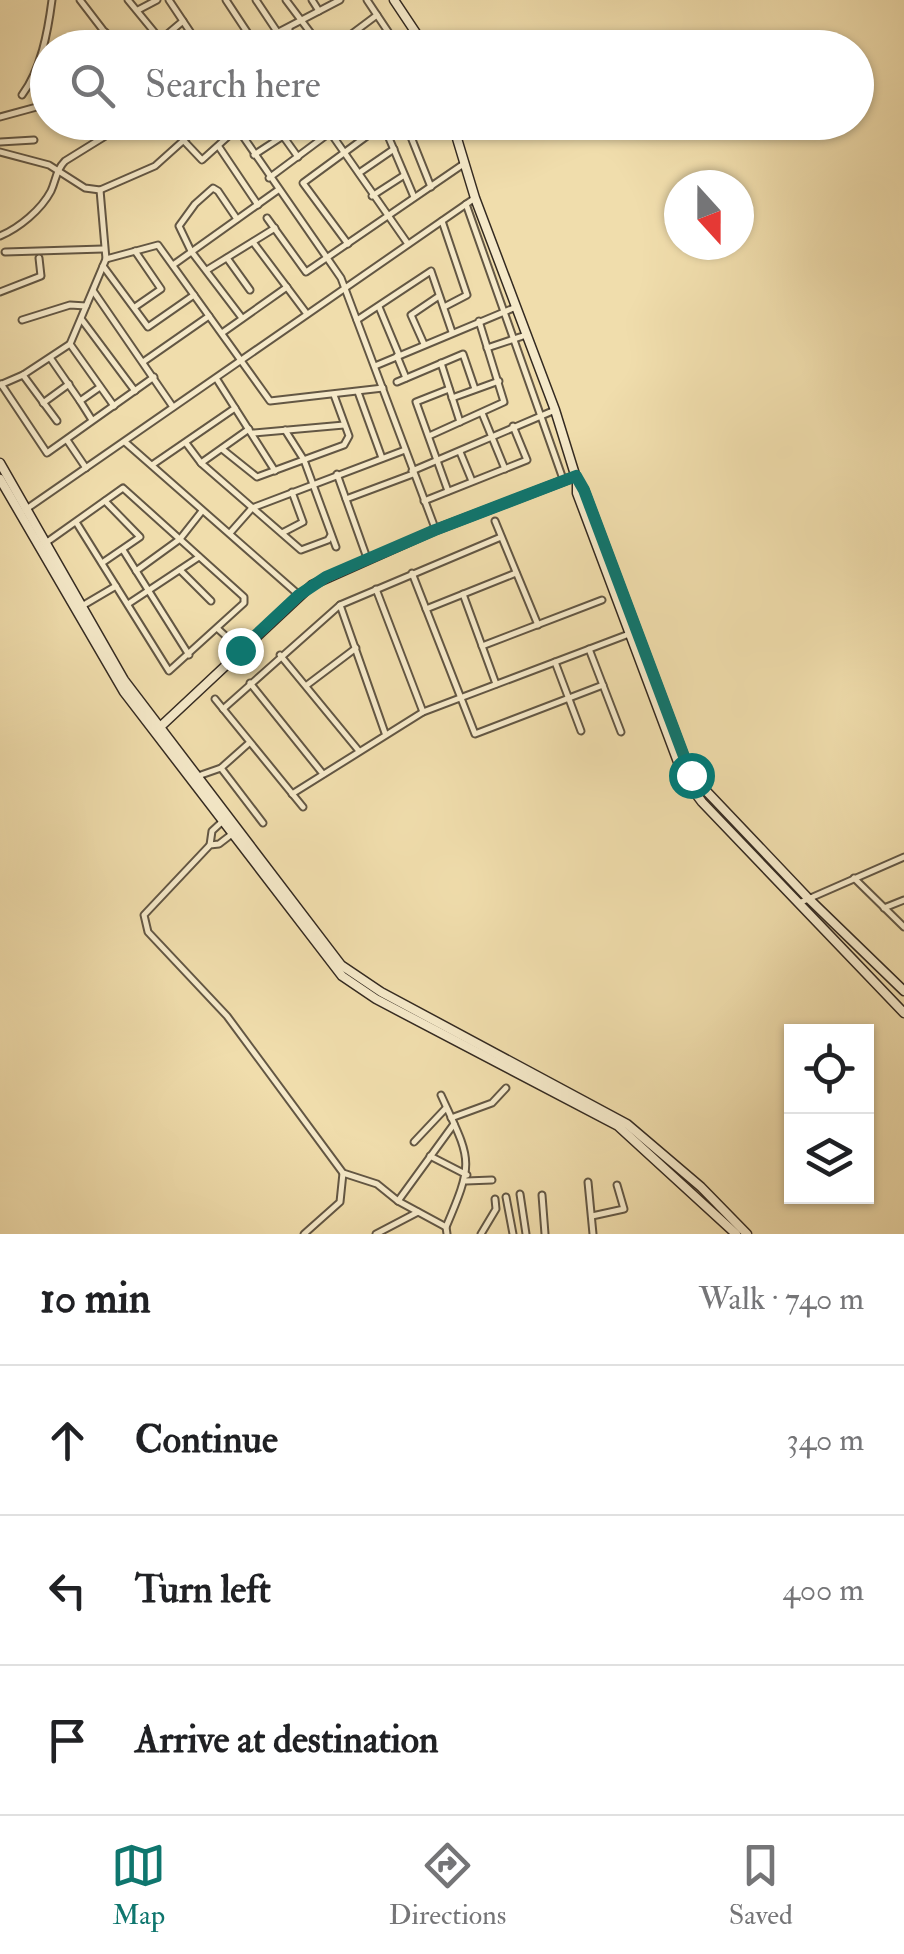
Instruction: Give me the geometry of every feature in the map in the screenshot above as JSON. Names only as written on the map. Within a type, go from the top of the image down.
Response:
[{"type":"street","points":[[47,30],[52,0]]},
{"type":"street","points":[[80,0],[104,30]]},
{"type":"street","points":[[128,0],[153,30]]},
{"type":"street","points":[[137,11],[157,0]]},
{"type":"street","points":[[169,0],[190,30]]},
{"type":"street","points":[[226,0],[243,30]]},
{"type":"street","points":[[256,0],[276,30]]},
{"type":"street","points":[[286,0],[307,30]]},
{"type":"street","points":[[312,0],[320,11]]},
{"type":"street","points":[[289,29],[339,0]]},
{"type":"street","points":[[368,0],[387,30]]},
{"type":"street","points":[[394,0],[414,30]]},
{"type":"street","points":[[357,30],[377,15]]},
{"type":"street","points":[[172,30],[184,21]]},
{"type":"street","points":[[22,94],[30,84]]},
{"type":"street","points":[[0,117],[30,109]]},
{"type":"street","points":[[0,142],[34,140]]},
{"type":"street","points":[[0,236],[37,209],[49,196],[57,172],[75,153],[97,140]]},
{"type":"street","points":[[0,152],[48,165],[84,188],[100,190],[155,166],[184,141],[200,160],[224,140]]},
{"type":"street","points":[[244,140],[346,288],[435,530]]},
{"type":"street","points":[[254,155],[277,140]]},
{"type":"street","points":[[286,140],[298,157]]},
{"type":"street","points":[[269,178],[321,140]]},
{"type":"street","points":[[336,140],[408,244]]},
{"type":"street","points":[[348,244],[303,183],[362,140]]},
{"type":"street","points":[[391,140],[414,197]]},
{"type":"street","points":[[412,140],[431,187]]},
{"type":"street","points":[[458,140],[470,201],[504,311],[564,481]]},
{"type":"street","points":[[218,147],[258,205]]},
{"type":"street","points":[[359,173],[394,150]]},
{"type":"street","points":[[267,218],[306,272],[465,162]]},
{"type":"street","points":[[372,196],[404,176]]},
{"type":"street","points":[[237,219],[213,188],[179,226],[191,250],[242,318]]},
{"type":"street","points":[[100,190],[105,262],[148,327],[194,295]]},
{"type":"street","points":[[174,265],[278,190]]},
{"type":"street","points":[[23,512],[470,201]]},
{"type":"street","points":[[470,201],[516,307],[577,479],[691,775],[807,897],[904,990]]},
{"type":"street","points":[[442,221],[467,295],[444,307]]},
{"type":"street","points":[[207,270],[274,228]]},
{"type":"street","points":[[254,242],[307,314]]},
{"type":"street","points":[[154,377],[48,453],[0,384],[23,375],[70,344],[105,262],[158,245],[270,401],[383,388]]},
{"type":"street","points":[[6,252],[103,249]]},
{"type":"street","points":[[134,251],[161,289],[136,307]]},
{"type":"street","points":[[0,292],[41,276],[40,258]]},
{"type":"street","points":[[227,258],[250,290]]},
{"type":"street","points":[[357,320],[432,271],[452,332]]},
{"type":"street","points":[[222,333],[287,287]]},
{"type":"street","points":[[94,292],[174,408]]},
{"type":"street","points":[[424,344],[411,315],[440,296]]},
{"type":"street","points":[[22,320],[65,306],[88,307]]},
{"type":"street","points":[[379,306],[406,378]]},
{"type":"street","points":[[374,366],[516,307]]},
{"type":"street","points":[[143,362],[209,316]]},
{"type":"street","points":[[82,320],[135,391]]},
{"type":"street","points":[[429,436],[504,402],[478,321]]},
{"type":"street","points":[[487,348],[526,335]]},
{"type":"street","points":[[70,344],[114,406]]},
{"type":"street","points":[[397,382],[464,354],[475,389]]},
{"type":"street","points":[[51,359],[92,420]]},
{"type":"street","points":[[441,364],[460,422]]},
{"type":"street","points":[[23,375],[57,421]]},
{"type":"street","points":[[216,378],[275,472]]},
{"type":"street","points":[[452,398],[499,381]]},
{"type":"street","points":[[43,402],[69,384]]},
{"type":"street","points":[[80,401],[100,386]]},
{"type":"street","points":[[448,491],[416,402],[449,389]]},
{"type":"street","points":[[358,392],[382,458]]},
{"type":"street","points":[[222,449],[255,477],[344,445],[348,436],[334,396]]},
{"type":"street","points":[[152,464],[235,408]]},
{"type":"street","points":[[346,499],[554,410]]},
{"type":"street","points":[[482,412],[504,470]]},
{"type":"street","points":[[201,463],[250,431],[344,425]]},
{"type":"street","points":[[424,501],[527,460],[514,426]]},
{"type":"street","points":[[285,430],[314,482],[336,547]]},
{"type":"street","points":[[66,440],[86,468]]},
{"type":"street","points":[[125,442],[299,595]]},
{"type":"street","points":[[186,443],[201,463],[301,550],[332,535]]},
{"type":"street","points":[[229,534],[252,508],[404,450]]},
{"type":"street","points":[[460,451],[472,482]]},
{"type":"street","points":[[0,463],[122,690],[198,776],[226,818]]},
{"type":"street","points":[[337,474],[367,558]]},
{"type":"street","points":[[158,729],[299,595],[326,577],[435,530],[577,479]]},
{"type":"street","points":[[577,479],[577,493],[689,786],[904,1013]]},
{"type":"street","points":[[0,480],[47,542],[124,680],[342,976],[376,999],[618,1126],[736,1234]]},
{"type":"street","points":[[47,542],[124,488],[244,597],[244,603],[169,670],[76,522]]},
{"type":"street","points":[[282,532],[303,522],[292,492]]},
{"type":"street","points":[[102,563],[140,537],[104,501]]},
{"type":"street","points":[[136,571],[180,539],[202,511]]},
{"type":"street","points":[[494,521],[538,625]]},
{"type":"street","points":[[223,708],[340,604],[502,537]]},
{"type":"street","points":[[123,550],[188,655]]},
{"type":"street","points":[[128,604],[199,557]]},
{"type":"street","points":[[180,570],[212,601]]},
{"type":"street","points":[[426,609],[516,573]]},
{"type":"street","points":[[412,574],[475,734],[603,685]]},
{"type":"street","points":[[82,606],[116,586]]},
{"type":"street","points":[[376,589],[423,712]]},
{"type":"street","points":[[463,594],[496,684]]},
{"type":"street","points":[[482,646],[602,600]]},
{"type":"street","points":[[340,604],[386,733]]},
{"type":"street","points":[[218,629],[240,650]]},
{"type":"street","points":[[292,794],[423,712],[629,634]]},
{"type":"street","points":[[307,685],[356,648]]},
{"type":"street","points":[[589,649],[621,732]]},
{"type":"street","points":[[280,655],[360,750]]},
{"type":"street","points":[[556,662],[581,732]]},
{"type":"street","points":[[250,683],[324,774]]},
{"type":"street","points":[[215,699],[303,808]]},
{"type":"street","points":[[198,776],[221,768],[249,744]]},
{"type":"street","points":[[221,768],[263,823]]},
{"type":"street","points":[[226,818],[212,832],[210,845],[144,915],[148,932],[227,1016],[342,1172],[377,1184],[447,1231],[467,1178],[464,1145],[440,1095]]},
{"type":"street","points":[[210,845],[219,844],[236,832]]},
{"type":"street","points":[[236,832],[347,971],[627,1124],[701,1187],[747,1234]]},
{"type":"street","points":[[798,903],[904,858]]},
{"type":"street","points":[[854,878],[904,927]]},
{"type":"street","points":[[883,908],[904,900]]},
{"type":"street","points":[[398,1201],[452,1121],[492,1102],[506,1088]]},
{"type":"street","points":[[414,1142],[446,1108]]},
{"type":"street","points":[[430,1156],[467,1178],[492,1180]]},
{"type":"street","points":[[304,1234],[340,1202],[342,1172]]},
{"type":"street","points":[[588,1182],[592,1234]]},
{"type":"street","points":[[592,1216],[624,1209],[617,1185]]},
{"type":"street","points":[[520,1194],[526,1234]]},
{"type":"street","points":[[542,1195],[546,1234]]},
{"type":"street","points":[[506,1197],[513,1234]]},
{"type":"street","points":[[481,1234],[496,1209],[494,1199]]},
{"type":"street","points":[[376,1234],[418,1212]]},
{"type":"route","points":[[240,650],[299,595],[326,577],[576,476],[691,775]]}]
